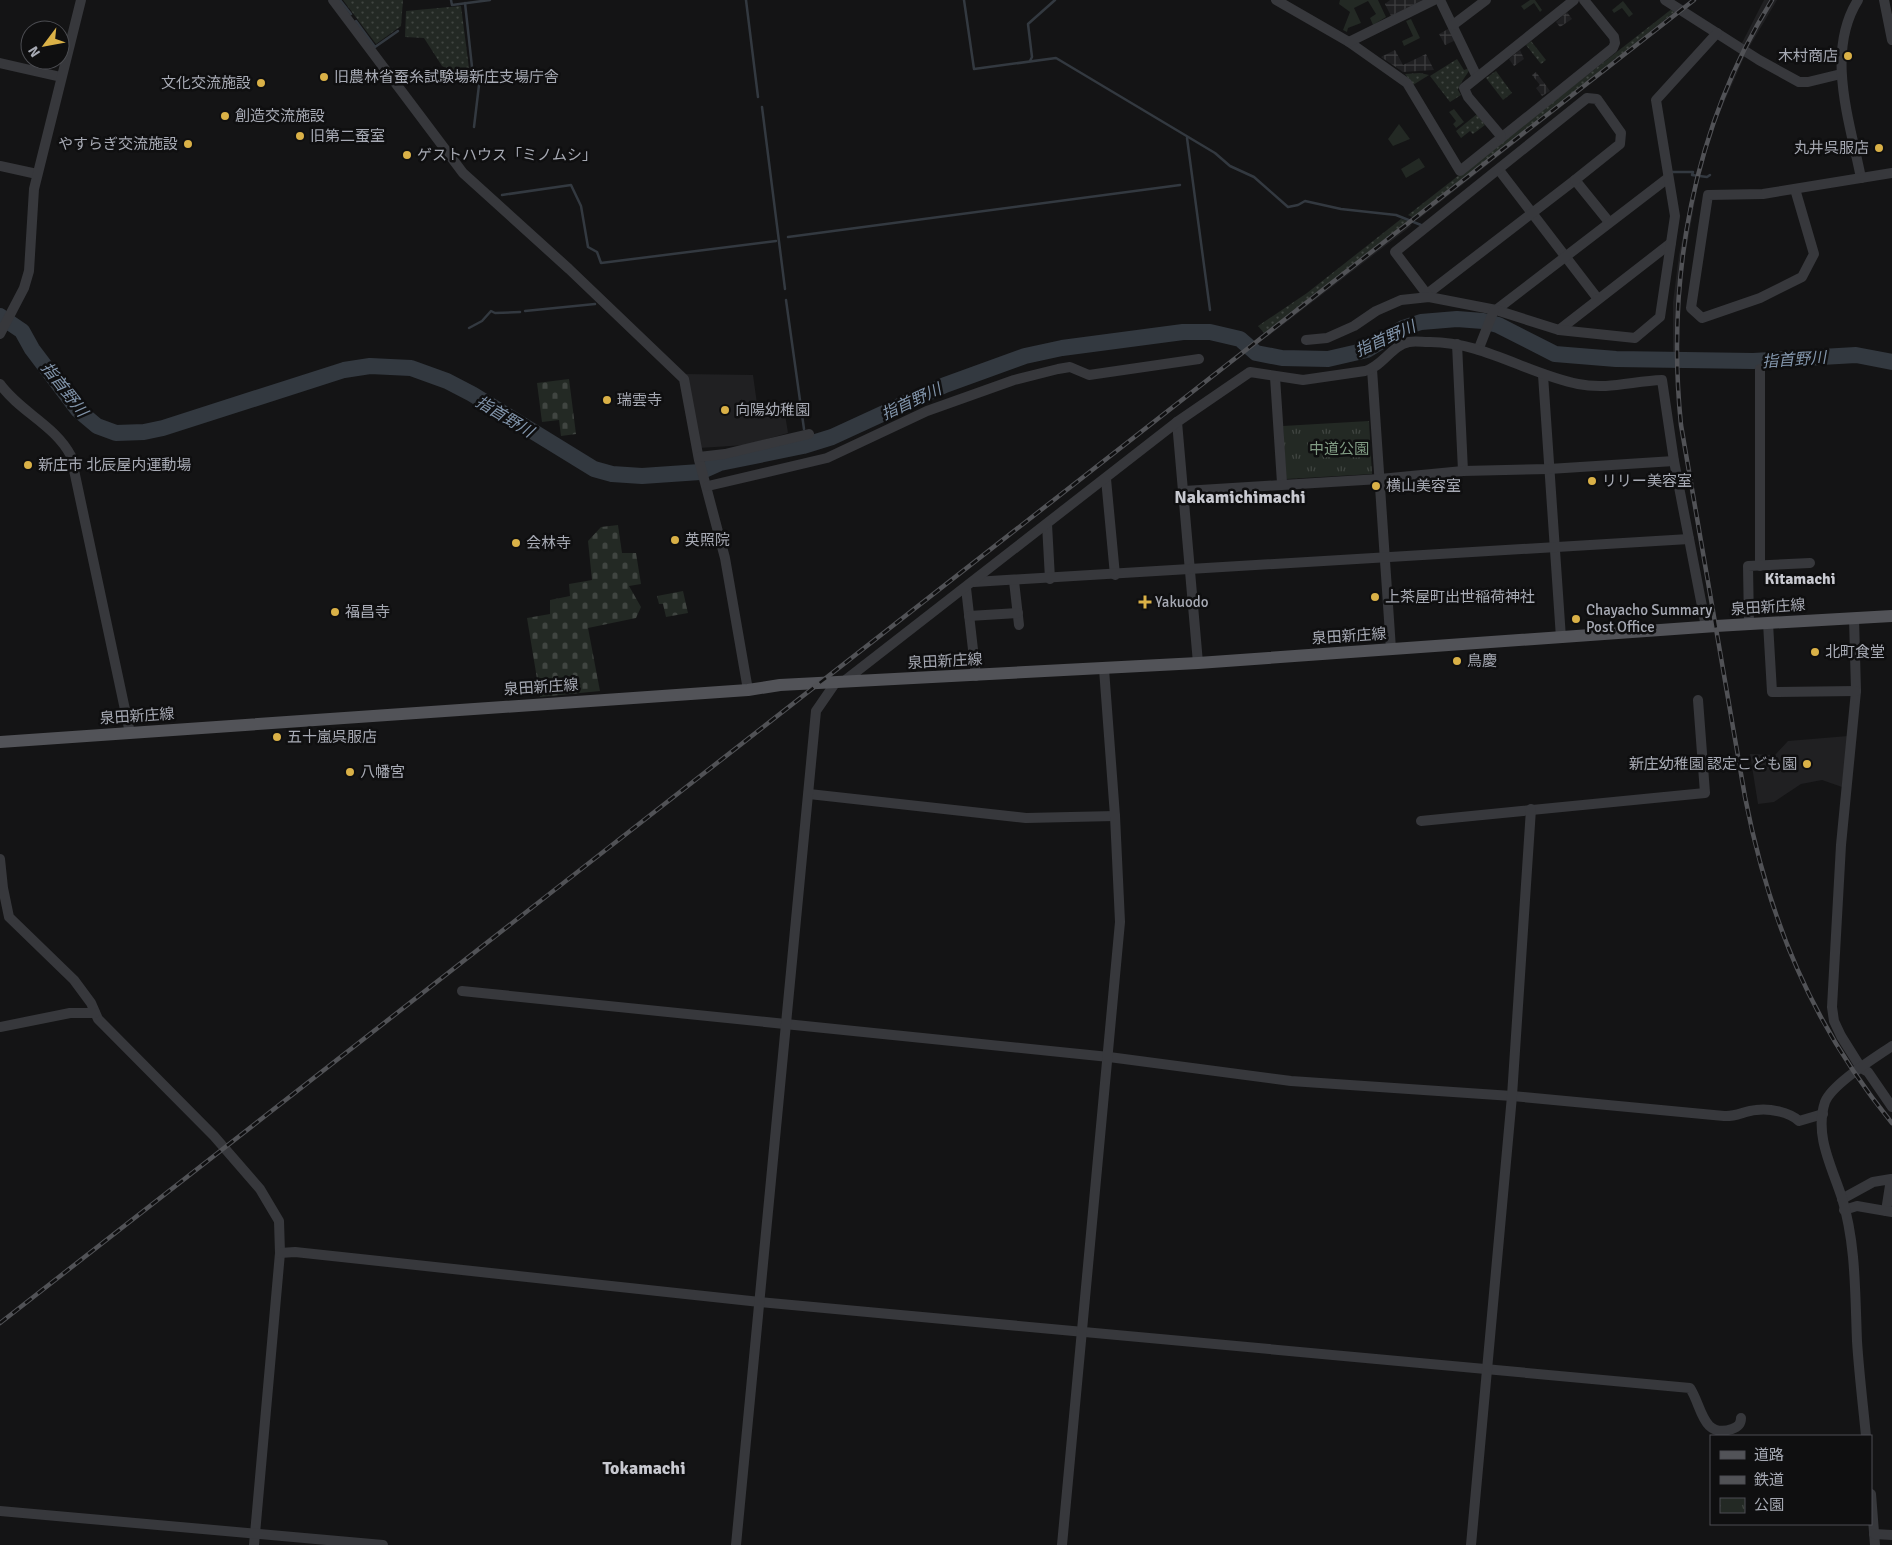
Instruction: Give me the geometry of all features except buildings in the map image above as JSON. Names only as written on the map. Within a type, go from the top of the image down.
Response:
[{"type":"main road","name":"泉田新庄線","points":[[0,742],[748,690],[780,685],[1104,669],[1749,624],[1892,616]]},
{"type":"street","points":[[0,334],[24,288],[29,271],[37,174],[81,0]]},
{"type":"street","points":[[333,0],[463,173],[569,269],[684,379],[699,458],[708,486],[709,500],[725,558],[748,690]]},
{"type":"street","points":[[1276,0],[1349,42],[1407,83],[1460,171],[1500,136],[1613,48],[1615,43],[1614,37],[1584,0]]},
{"type":"street","points":[[1349,42],[1434,0]]},
{"type":"street","points":[[1440,0],[1477,77]]},
{"type":"street","points":[[1453,25],[1486,0]]},
{"type":"street","points":[[1500,136],[1464,88],[1574,0]]},
{"type":"street","points":[[1665,0],[1799,82],[1828,79],[1841,74]]},
{"type":"street","points":[[1858,0],[1848,15],[1841,74],[1861,178]]},
{"type":"street","points":[[1884,0],[1892,40]]},
{"type":"street","points":[[1306,340],[1327,338],[1354,326],[1376,311],[1402,300],[1428,295],[1495,310],[1559,330],[1635,338],[1660,317],[1675,216],[1656,100],[1717,33]]},
{"type":"street","points":[[0,62],[60,77]]},
{"type":"street","points":[[1587,98],[1597,99],[1621,133],[1620,144],[1428,295],[1395,252],[1587,98]]},
{"type":"street","points":[[0,166],[37,174]]},
{"type":"street","points":[[1499,170],[1598,299]]},
{"type":"street","points":[[1795,189],[1814,254],[1802,277],[1760,298],[1702,318],[1691,308],[1708,195],[1763,194],[1892,173]]},
{"type":"street","points":[[1479,348],[1495,310],[1668,178]]},
{"type":"street","points":[[1575,180],[1609,222]]},
{"type":"street","points":[[1559,330],[1671,243]]},
{"type":"street","points":[[736,1545],[816,711],[840,682],[970,585],[1177,422],[1250,372],[1275,377],[1314,379],[1372,369],[1403,344],[1409,342],[1441,341],[1479,348],[1544,375],[1604,388],[1662,380],[1674,461],[1706,627]]},
{"type":"street","points":[[1457,344],[1463,471]]},
{"type":"street","points":[[708,486],[827,458],[927,411],[970,394],[1031,376],[1070,368],[1089,375],[1199,359]]},
{"type":"street","points":[[1372,369],[1391,649]]},
{"type":"street","points":[[1760,369],[1760,566]]},
{"type":"street","points":[[1544,375],[1561,638]]},
{"type":"street","points":[[1275,377],[1282,483]]},
{"type":"street","points":[[0,384],[8,395],[50,429],[66,446],[74,468],[130,733]]},
{"type":"street","points":[[1177,422],[1198,663]]},
{"type":"street","points":[[699,458],[725,454],[809,434]]},
{"type":"street","points":[[1184,491],[1282,483],[1380,479],[1463,471],[1549,469],[1674,461]]},
{"type":"street","points":[[1106,479],[1115,575]]},
{"type":"street","points":[[1047,524],[1050,579]]},
{"type":"street","points":[[970,585],[1689,539]]},
{"type":"street","points":[[1749,624],[1748,566],[1810,563]]},
{"type":"street","points":[[1014,581],[1019,626]]},
{"type":"street","points":[[970,585],[969,616],[976,676]]},
{"type":"street","points":[[969,616],[1018,613]]},
{"type":"street","points":[[1854,618],[1856,691],[1841,844],[1832,1007],[1834,1021],[1841,1036],[1861,1068],[1868,1072],[1892,1107]]},
{"type":"street","points":[[1768,623],[1772,692],[1856,691]]},
{"type":"street","points":[[1062,1545],[1109,1057],[1120,922],[1115,816],[1104,669]]},
{"type":"street","points":[[1421,821],[1705,793],[1698,700]]},
{"type":"street","points":[[809,794],[1026,818],[1115,816]]},
{"type":"street","points":[[1471,1545],[1512,1096],[1531,809]]},
{"type":"street","points":[[0,859],[2,888],[8,917],[74,980],[91,1003],[98,1019],[214,1136],[260,1189],[279,1220],[280,1253],[254,1545]]},
{"type":"street","points":[[462,991],[1109,1057],[1290,1081],[1512,1096],[1736,1117],[1757,1109],[1783,1112],[1799,1120],[1823,1114]]},
{"type":"street","points":[[0,1027],[70,1013],[95,1013]]},
{"type":"street","points":[[1866,1435],[1857,1344],[1854,1257],[1842,1199],[1824,1151],[1823,1114],[1826,1100],[1843,1081],[1892,1046]]},
{"type":"street","points":[[1842,1199],[1867,1184],[1891,1179],[1889,1212],[1857,1206],[1844,1210]]},
{"type":"street","points":[[280,1253],[296,1252],[760,1302],[1690,1388],[1703,1417],[1712,1428],[1723,1432],[1737,1427],[1741,1423],[1741,1418]]},
{"type":"street","points":[[1872,1506],[1875,1540],[1892,1535]]},
{"type":"street","points":[[0,1511],[383,1545]]},
{"type":"shaded area","points":[[1390,0],[1423,0],[1391,16],[1385,4]]},
{"type":"shaded area","points":[[1764,0],[1777,0],[1748,49],[1742,43]]},
{"type":"shaded area","points":[[1677,10],[1681,13],[1420,218],[1417,215]]},
{"type":"shaded area","points":[[1567,12],[1572,19],[1560,27],[1556,22]]},
{"type":"shaded area","points":[[1450,28],[1456,40],[1445,45],[1439,34]]},
{"type":"shaded area","points":[[1395,50],[1403,65],[1426,54],[1434,70],[1403,72],[1381,57]]},
{"type":"shaded area","points":[[1520,50],[1524,59],[1514,66],[1509,59]]},
{"type":"shaded area","points":[[1740,52],[1745,55],[1715,123],[1701,172],[1697,171],[1712,120]]},
{"type":"shaded area","points":[[1536,72],[1550,91],[1542,96],[1536,88],[1540,85],[1532,75]]},
{"type":"shaded area","points":[[1695,177],[1699,178],[1685,257],[1680,306],[1679,354],[1673,353],[1673,302],[1679,255]]},
{"type":"shaded area","points":[[1408,221],[1411,226],[1267,337],[1265,334]]},
{"type":"shaded area","name":"向陽幼稚園","points":[[684,374],[753,375],[758,411],[784,408],[788,433],[746,445],[699,448]]},
{"type":"shaded area","points":[[1848,736],[1842,787],[1822,780],[1801,784],[1774,802],[1758,804],[1750,754],[1775,755],[1788,741]]},
{"type":"green space","points":[[343,0],[403,0],[401,26],[376,44]]},
{"type":"green space","points":[[1340,0],[1378,0],[1386,17],[1373,25],[1370,18],[1376,14],[1368,1],[1354,8],[1361,23],[1348,28],[1347,32],[1343,30],[1350,12],[1339,4]]},
{"type":"green space","points":[[1530,0],[1535,0],[1542,10],[1540,12],[1534,3],[1524,10],[1521,6]]},
{"type":"green space","points":[[1623,1],[1633,14],[1629,17],[1622,8],[1614,13],[1612,10]]},
{"type":"green space","points":[[461,6],[470,76],[474,83],[442,66],[424,38],[405,37],[406,11]]},
{"type":"green space","points":[[1673,8],[1677,10],[1414,218],[1408,215]]},
{"type":"green space","points":[[1411,19],[1420,38],[1404,46],[1402,41],[1413,36],[1406,21]]},
{"type":"green space","points":[[1531,41],[1546,60],[1541,64],[1526,45]]},
{"type":"green space","points":[[1457,59],[1464,70],[1470,68],[1458,90],[1461,95],[1450,102],[1430,76]]},
{"type":"green space","points":[[1496,71],[1512,93],[1503,100],[1486,78]]},
{"type":"green space","points":[[1420,73],[1429,75],[1413,85],[1405,74]]},
{"type":"green space","points":[[1454,109],[1464,122],[1456,128],[1453,124],[1456,121],[1449,112]]},
{"type":"green space","points":[[1477,114],[1485,125],[1473,134],[1470,131],[1461,138],[1456,131]]},
{"type":"green space","points":[[1399,124],[1410,139],[1393,146],[1388,139]]},
{"type":"green space","points":[[1419,158],[1425,167],[1406,178],[1401,169]]},
{"type":"green space","points":[[1401,219],[1408,221],[1265,334],[1258,326],[1307,293]]},
{"type":"green space","points":[[569,379],[576,434],[561,436],[559,420],[542,422],[537,383]]},
{"type":"green space","name":"中道公園","points":[[1369,421],[1372,474],[1286,479],[1283,426]]},
{"type":"green space","points":[[618,525],[622,553],[636,553],[641,584],[629,586],[641,607],[636,618],[588,628],[600,691],[540,697],[527,618],[550,614],[550,600],[570,596],[569,584],[592,580],[588,541],[601,527]]},
{"type":"green space","points":[[683,591],[688,613],[666,617],[663,604],[659,604],[657,596]]},
{"type":"waterway","points":[[340,0],[351,14]]},
{"type":"waterway","points":[[451,0],[452,5],[490,0]]},
{"type":"waterway","points":[[746,0],[758,97]]},
{"type":"waterway","points":[[964,0],[974,69],[1056,58],[1215,153],[1230,166],[1254,177],[1288,207],[1305,201],[1341,209],[1396,215],[1421,225]]},
{"type":"waterway","points":[[1030,61],[1032,57],[1028,24],[1055,0]]},
{"type":"waterway","points":[[465,3],[473,76],[479,85],[474,127]]},
{"type":"waterway","points":[[356,21],[375,47],[398,31]]},
{"type":"waterway","points":[[762,107],[785,289]]},
{"type":"waterway","points":[[1187,138],[1210,310]]},
{"type":"waterway","points":[[1672,172],[1693,172],[1692,175],[1707,177],[1710,175]]},
{"type":"waterway","points":[[502,195],[571,185],[581,206],[588,247],[597,252],[601,263],[776,241]]},
{"type":"waterway","points":[[788,237],[1180,185]]},
{"type":"waterway","points":[[786,300],[804,429]]},
{"type":"waterway","points":[[525,311],[595,304]]},
{"type":"waterway","points":[[469,328],[482,321],[491,311],[495,313],[520,312]]},
{"type":"waterway","name":"指首野川","points":[[0,316],[22,331],[32,349],[78,410],[97,426],[116,433],[144,432],[163,428],[344,370],[370,366],[411,368],[447,381],[472,394],[594,469],[612,474],[642,476],[700,472],[720,463],[803,446],[832,437],[945,385],[1025,356],[1062,348],[1183,332],[1210,332],[1240,339],[1256,353],[1282,358],[1328,359],[1367,350],[1403,328],[1421,322],[1457,319],[1483,321],[1498,325],[1555,354],[1616,359],[1753,361],[1856,355],[1892,362]]},
{"type":"railway","points":[[0,1323],[1694,0]]},
{"type":"railway","points":[[1772,0],[1745,49],[1722,99],[1705,151],[1691,205],[1682,259],[1678,314],[1677,369],[1681,425],[1745,797],[1767,886],[1781,928],[1817,1009],[1839,1048],[1864,1086],[1892,1123]]},
{"type":"place","name":"木村商店","points":[[1848,56]]},
{"type":"place","name":"旧農林省蚕糸試験場新庄支場庁舎","points":[[324,77]]},
{"type":"place","name":"文化交流施設","points":[[261,83]]},
{"type":"place","name":"創造交流施設","points":[[225,116]]},
{"type":"place","name":"旧第二蚕室","points":[[300,136]]},
{"type":"place","name":"やすらぎ交流施設","points":[[188,144]]},
{"type":"place","name":"丸井呉服店","points":[[1879,148]]},
{"type":"place","name":"ゲストハウス「ミノムシ」","points":[[407,155]]},
{"type":"place","name":"瑞雲寺","points":[[607,400]]},
{"type":"place","name":"向陽幼稚園","points":[[725,410]]},
{"type":"place","name":"新庄市 北辰屋内運動場","points":[[28,465]]},
{"type":"place","name":"リリー美容室","points":[[1592,481]]},
{"type":"place","name":"横山美容室","points":[[1376,486]]},
{"type":"place","name":"英照院","points":[[675,540]]},
{"type":"place","name":"会林寺","points":[[516,543]]},
{"type":"place","name":"上茶屋町出世稲荷神社","points":[[1375,597]]},
{"type":"place","name":"Yakuodo","points":[[1145,602]]},
{"type":"place","name":"福昌寺","points":[[335,612]]},
{"type":"place","name":"Chayacho Summary Post Office","points":[[1576,619]]},
{"type":"place","name":"北町食堂","points":[[1815,652]]},
{"type":"place","name":"鳥慶","points":[[1457,661]]},
{"type":"place","name":"五十嵐呉服店","points":[[277,737]]},
{"type":"place","name":"新庄幼稚園 認定こども園","points":[[1807,764]]},
{"type":"place","name":"八幡宮","points":[[350,772]]},
{"type":"district","name":"Nakamichimachi","points":[[1240,497]]},
{"type":"district","name":"Kitamachi","points":[[1800,578]]},
{"type":"district","name":"Tokamachi","points":[[644,1468]]}]
